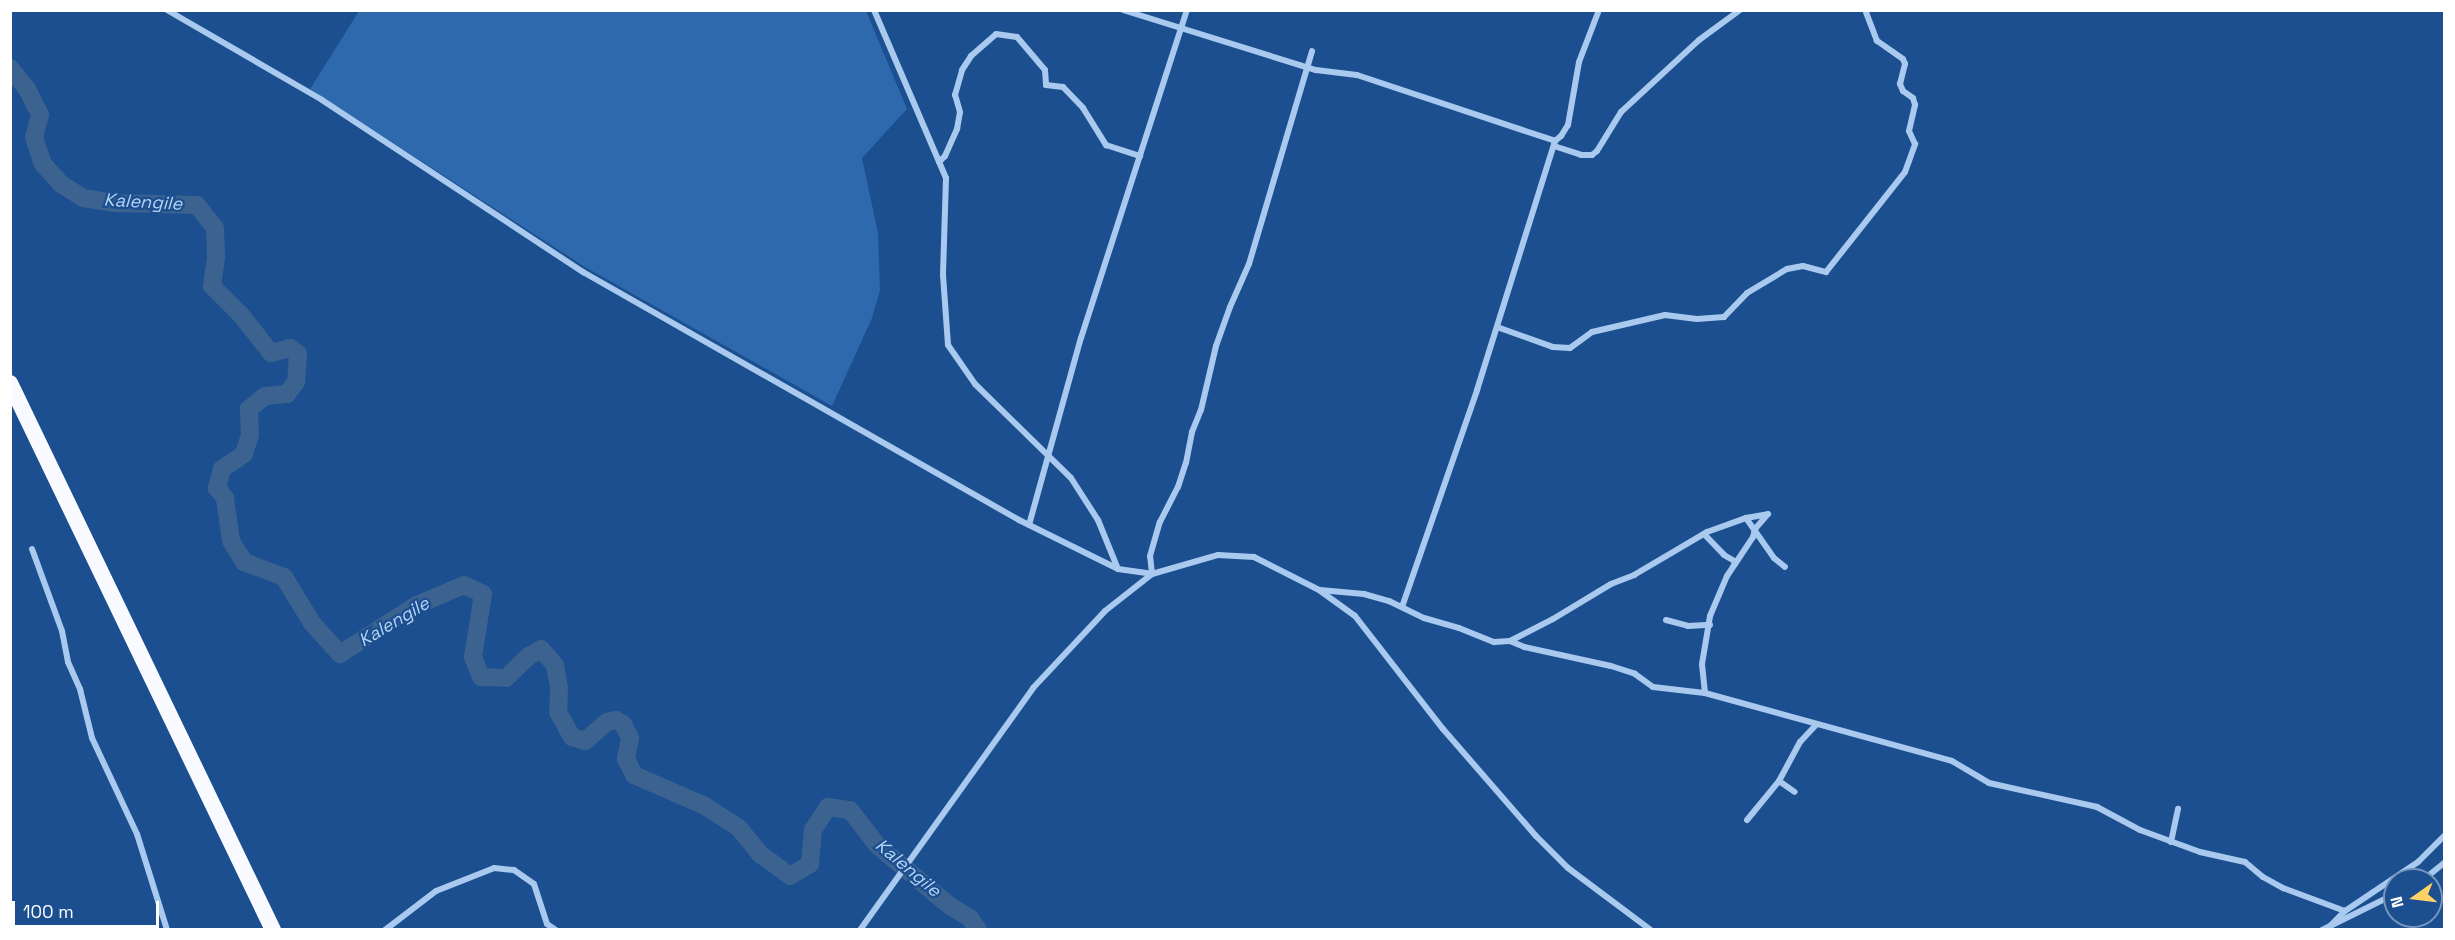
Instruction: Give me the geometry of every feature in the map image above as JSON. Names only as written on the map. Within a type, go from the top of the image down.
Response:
[{"type":"highway","points":[[10,383],[273,930]]},
{"type":"street","points":[[167,10],[322,100],[583,272],[1029,525],[1118,569],[1152,574]]},
{"type":"street","points":[[874,10],[946,178],[943,275],[948,345],[975,384],[1071,478],[1098,520],[1118,569]]},
{"type":"street","points":[[1124,10],[1307,67],[1357,75],[1581,155],[1598,152],[1621,112],[1699,40],[1740,10]]},
{"type":"street","points":[[1029,525],[1082,338],[1187,10]]},
{"type":"street","points":[[1402,607],[1497,327],[1554,144],[1568,125],[1579,62],[1599,10]]},
{"type":"street","points":[[1497,327],[1553,346],[1570,348],[1592,332],[1665,315],[1697,319],[1724,317],[1747,293],[1787,269],[1803,266],[1826,272],[1905,172],[1915,144],[1909,131],[1915,105],[1913,98],[1903,91],[1900,84],[1905,64],[1903,58],[1877,41],[1865,10]]},
{"type":"street","points":[[939,162],[945,156],[957,129],[960,112],[955,95],[962,70],[971,56],[996,34],[1017,37],[1045,70],[1046,85],[1063,87],[1083,108],[1106,145],[1140,156]]},
{"type":"street","points":[[1152,574],[1150,556],[1152,548],[1186,463],[1192,432],[1201,410],[1216,345],[1249,264],[1312,51]]},
{"type":"street","points":[[1319,590],[1364,594],[1494,642],[1510,640],[1553,619],[1611,584],[1634,575],[1704,534],[1746,518],[1768,514],[1755,529],[1753,537],[1727,576]]},
{"type":"street","points":[[1746,518],[1774,558],[1785,567]]},
{"type":"street","points":[[1704,534],[1724,555],[1736,562],[1727,576],[1710,616],[1702,664],[1705,693]]},
{"type":"street","points":[[32,549],[62,631],[68,662],[80,689],[92,738],[137,834],[167,930]]},
{"type":"street","points":[[860,930],[1033,688],[1104,611],[1152,574],[1218,555],[1254,557],[1319,590],[1355,616],[1443,729],[1542,842],[1568,868],[1651,930]]},
{"type":"street","points":[[1666,620],[1688,626],[1710,625]]},
{"type":"street","points":[[1510,640],[1524,647],[1611,666],[1635,674],[1653,687],[1705,693],[1952,761],[1989,783],[2097,807],[2140,830],[2171,842],[2200,852],[2245,862],[2263,878],[2283,888],[2345,911]]},
{"type":"street","points":[[1747,820],[1779,781],[1800,742],[1816,725]]},
{"type":"street","points":[[1779,781],[1795,792]]},
{"type":"street","points":[[2171,842],[2178,808]]},
{"type":"street","points":[[2329,927],[2345,911],[2418,862],[2445,836]]},
{"type":"street","points":[[388,929],[436,891],[494,868],[514,870],[534,884],[547,924],[556,930]]},
{"type":"street","points":[[2322,930],[2383,900]]},
{"type":"shaded area","points":[[359,11],[866,11],[907,109],[862,158],[878,233],[880,290],[872,318],[832,406],[585,267],[310,89]]},
{"type":"waterway","name":"Kalengile","points":[[10,68],[27,89],[40,115],[34,137],[43,164],[61,184],[83,198],[113,203],[197,205],[215,228],[216,258],[212,286],[241,315],[271,353],[290,348],[298,354],[296,382],[287,394],[265,396],[249,409],[250,435],[244,454],[222,469],[217,488],[225,498],[231,541],[244,562],[284,577],[312,623],[340,654],[417,605],[464,585],[483,594],[473,657],[481,677],[506,678],[529,656],[541,649],[555,665],[559,688],[558,712],[572,737],[585,741],[607,722],[616,720],[623,724],[630,738],[626,759],[634,775],[705,806],[739,828],[760,854],[790,876],[810,864],[813,830],[828,807],[850,810],[877,845],[950,906],[970,918],[978,930]]}]
